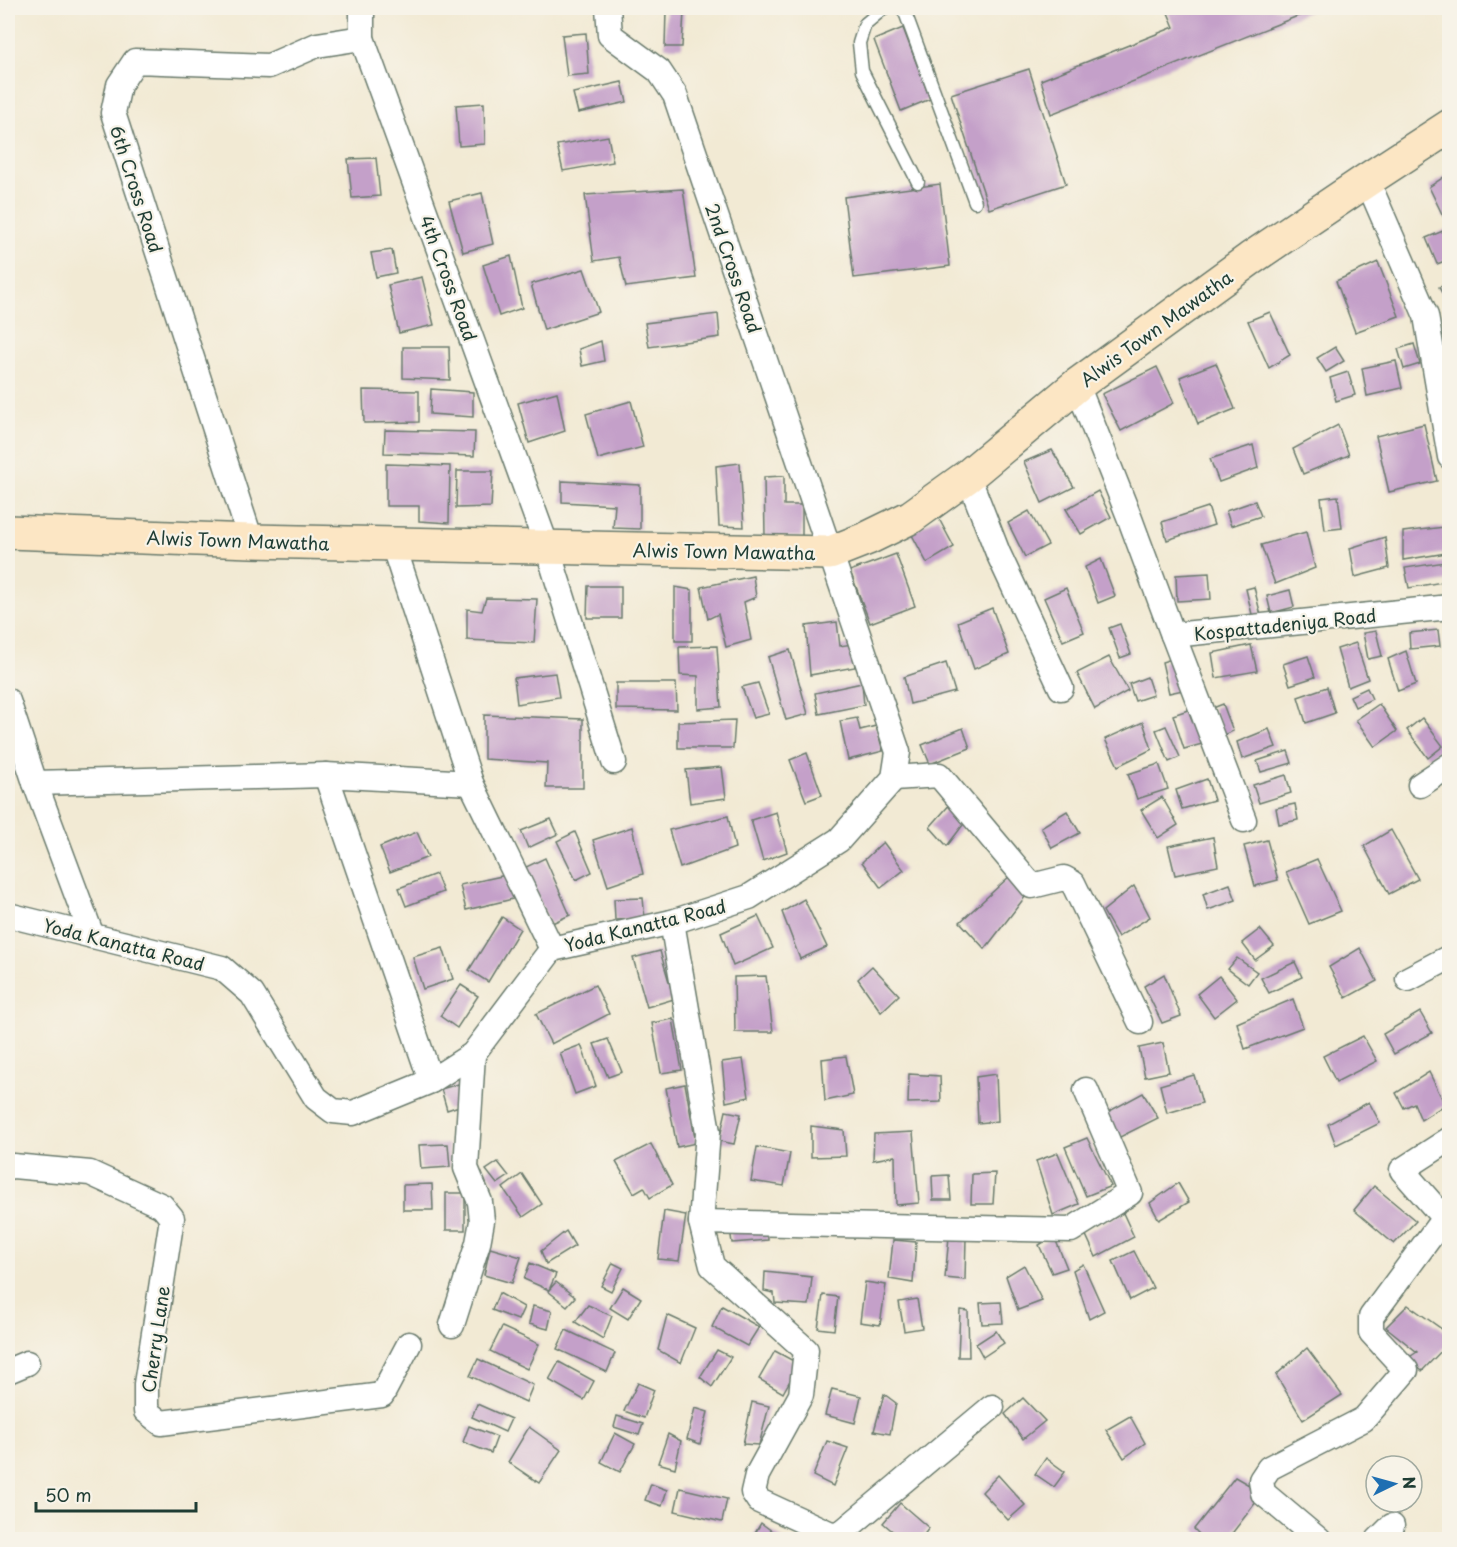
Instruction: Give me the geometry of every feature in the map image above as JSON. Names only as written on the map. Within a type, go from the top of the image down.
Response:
[{"type":"street","name":"4th Cross Road","points":[[362,8],[362,38],[547,547],[614,762]]},
{"type":"street","name":"2nd Cross Road","points":[[608,8],[610,35],[659,71],[675,95],[830,553]]},
{"type":"street","name":"6th Cross Road","points":[[250,541],[113,113],[119,85],[135,61],[268,66],[317,45],[362,38]]},
{"type":"street","name":"Alwis Town Mawatha","points":[[8,532],[250,541],[830,553],[868,538],[911,516],[968,476],[1077,385],[1250,259],[1449,126]]},
{"type":"street","points":[[1367,180],[1425,316],[1449,457]]},
{"type":"street","name":"Kospattadeniya Road","points":[[1077,385],[1173,635],[1449,607]]},
{"type":"street","points":[[968,476],[998,553],[1061,688]]},
{"type":"street","points":[[393,544],[471,783],[552,949]]},
{"type":"street","points":[[830,553],[898,752],[894,778],[939,775],[1032,886],[1064,878],[1073,883],[1140,1022]]},
{"type":"street","points":[[1173,635],[1244,819]]},
{"type":"street","points":[[8,701],[35,783],[92,936]]},
{"type":"street","points":[[1420,785],[1449,765]]},
{"type":"street","points":[[35,783],[326,775],[471,783]]},
{"type":"street","points":[[326,775],[431,1081]]},
{"type":"street","name":"Yoda Kanatta Road","points":[[8,915],[222,968],[252,994],[316,1098],[333,1111],[353,1113],[431,1081],[473,1054],[552,949],[672,922],[749,897],[839,840],[894,778]]},
{"type":"street","points":[[672,922],[708,1132],[701,1222],[712,1266],[806,1350],[801,1395],[757,1475],[753,1492],[759,1501],[831,1534],[841,1533],[992,1407]]},
{"type":"street","points":[[1408,979],[1449,957]]},
{"type":"street","points":[[453,1325],[462,1289],[478,1243],[482,1221],[480,1202],[466,1167],[473,1054]]},
{"type":"street","points":[[701,1222],[1071,1230],[1130,1193],[1086,1090]]},
{"type":"street","points":[[1319,1539],[1263,1493],[1261,1480],[1269,1468],[1364,1419],[1406,1370],[1371,1332],[1371,1317],[1444,1218],[1402,1170],[1449,1139]]},
{"type":"street","name":"Cherry Lane","points":[[8,1167],[90,1173],[162,1206],[172,1218],[146,1384],[146,1411],[160,1422],[382,1395],[409,1344]]},
{"type":"lane","points":[[884,8],[865,24],[859,43],[862,71],[918,182]]},
{"type":"lane","points":[[902,8],[975,202]]},
{"type":"building","points":[[1166,8],[1318,8],[1051,114],[1041,80],[1174,27]]},
{"type":"building","points":[[666,10],[684,11],[682,47],[665,47]]},
{"type":"building","points":[[903,28],[930,99],[901,111],[874,40]]},
{"type":"building","points":[[586,33],[589,74],[567,76],[562,35]]},
{"type":"building","points":[[1029,69],[1066,184],[989,209],[951,94]]},
{"type":"building","points":[[622,82],[627,102],[578,113],[573,93]]},
{"type":"building","points":[[484,103],[485,144],[459,146],[456,105]]},
{"type":"building","points":[[608,136],[613,162],[563,171],[557,145]]},
{"type":"building","points":[[376,158],[380,196],[352,198],[348,159]]},
{"type":"building","points":[[1450,173],[1450,215],[1444,218],[1429,187]]},
{"type":"building","points":[[940,184],[950,266],[854,278],[844,197]]},
{"type":"building","points":[[683,189],[696,278],[626,287],[619,257],[594,261],[585,195]]},
{"type":"building","points":[[482,193],[493,244],[463,252],[449,201]]},
{"type":"building","points":[[1450,228],[1450,259],[1437,264],[1426,238]]},
{"type":"building","points":[[392,250],[396,273],[376,277],[371,253]]},
{"type":"building","points":[[511,256],[522,308],[499,316],[483,265]]},
{"type":"building","points":[[1378,262],[1399,316],[1355,332],[1336,281]]},
{"type":"building","points":[[584,269],[599,312],[544,330],[531,284]]},
{"type":"building","points":[[422,277],[434,325],[399,333],[388,285]]},
{"type":"building","points":[[1450,282],[1450,309],[1439,287]]},
{"type":"building","points":[[1270,312],[1290,355],[1269,368],[1248,321]]},
{"type":"building","points":[[718,314],[720,337],[649,347],[645,323]]},
{"type":"building","points":[[601,341],[604,361],[582,366],[579,349]]},
{"type":"building","points":[[1414,344],[1420,364],[1404,369],[1398,349]]},
{"type":"building","points":[[403,347],[449,347],[450,380],[403,378]]},
{"type":"building","points":[[1335,347],[1344,361],[1326,372],[1317,358]]},
{"type":"building","points":[[1396,361],[1402,388],[1367,396],[1362,368]]},
{"type":"building","points":[[1216,363],[1235,409],[1198,424],[1180,377]]},
{"type":"building","points":[[1157,367],[1174,403],[1121,431],[1102,394]]},
{"type":"building","points":[[1348,372],[1355,395],[1336,401],[1330,378]]},
{"type":"building","points":[[431,389],[473,392],[473,417],[430,414]]},
{"type":"building","points":[[363,390],[419,391],[419,422],[364,423]]},
{"type":"building","points":[[557,392],[565,431],[529,443],[518,403]]},
{"type":"building","points":[[631,401],[643,447],[598,459],[586,414]]},
{"type":"building","points":[[1424,424],[1437,481],[1389,492],[1376,436]]},
{"type":"building","points":[[1338,425],[1349,455],[1303,474],[1293,449]]},
{"type":"building","points":[[385,430],[475,432],[474,456],[384,453]]},
{"type":"building","points":[[1253,445],[1258,468],[1219,482],[1210,459]]},
{"type":"building","points":[[1052,450],[1074,487],[1042,503],[1024,462]]},
{"type":"building","points":[[740,463],[744,527],[719,526],[716,466]]},
{"type":"building","points":[[386,464],[450,466],[449,523],[419,521],[419,506],[386,506]]},
{"type":"building","points":[[457,471],[493,471],[491,507],[456,508]]},
{"type":"building","points":[[784,476],[784,505],[802,505],[802,537],[765,537],[764,477]]},
{"type":"building","points":[[562,481],[640,485],[640,529],[613,528],[615,505],[562,502]]},
{"type":"building","points":[[1098,491],[1111,517],[1081,534],[1066,509]]},
{"type":"building","points":[[1338,496],[1342,528],[1325,530],[1321,498]]},
{"type":"building","points":[[1255,501],[1261,516],[1231,526],[1226,511]]},
{"type":"building","points":[[1208,507],[1214,525],[1167,540],[1162,522]]},
{"type":"building","points":[[1029,511],[1048,545],[1025,557],[1008,523]]},
{"type":"building","points":[[938,517],[954,547],[927,563],[911,533]]},
{"type":"building","points":[[1444,527],[1446,553],[1403,560],[1403,532]]},
{"type":"building","points":[[1306,532],[1315,568],[1275,584],[1261,545]]},
{"type":"building","points":[[1385,537],[1389,568],[1355,577],[1350,548]]},
{"type":"building","points":[[896,554],[915,606],[870,623],[850,571]]},
{"type":"building","points":[[1101,559],[1115,596],[1098,603],[1085,567]]},
{"type":"building","points":[[1445,562],[1448,581],[1409,588],[1405,568]]},
{"type":"building","points":[[1209,573],[1211,599],[1177,601],[1176,575]]},
{"type":"building","points":[[753,576],[756,597],[744,602],[751,640],[726,647],[718,614],[708,619],[701,587]]},
{"type":"building","points":[[588,586],[621,586],[621,618],[587,618]]},
{"type":"building","points":[[675,587],[692,590],[692,641],[675,641]]},
{"type":"building","points":[[1254,587],[1262,620],[1254,623],[1246,589]]},
{"type":"building","points":[[1066,588],[1084,632],[1063,641],[1044,598]]},
{"type":"building","points":[[1290,590],[1294,607],[1271,613],[1267,596]]},
{"type":"building","points":[[486,598],[537,599],[534,643],[467,640],[467,609],[482,611]]},
{"type":"building","points":[[992,608],[1009,654],[974,669],[958,622]]},
{"type":"building","points":[[837,622],[840,646],[852,644],[855,667],[810,675],[806,626]]},
{"type":"building","points":[[1120,624],[1131,654],[1120,658],[1109,628]]},
{"type":"building","points":[[1438,630],[1440,646],[1410,649],[1409,633]]},
{"type":"building","points":[[1376,631],[1382,656],[1368,659],[1363,633]]},
{"type":"building","points":[[1356,643],[1368,679],[1348,687],[1337,649]]},
{"type":"building","points":[[1251,645],[1257,671],[1216,678],[1212,653]]},
{"type":"building","points":[[717,646],[721,707],[698,709],[698,676],[680,675],[679,647]]},
{"type":"building","points":[[790,650],[808,714],[786,720],[768,657]]},
{"type":"building","points":[[1406,651],[1416,684],[1398,691],[1388,659]]},
{"type":"building","points":[[1308,656],[1315,677],[1290,685],[1283,664]]},
{"type":"building","points":[[1109,657],[1128,691],[1095,709],[1077,673]]},
{"type":"building","points":[[1175,658],[1183,690],[1169,693],[1162,662]]},
{"type":"building","points":[[946,663],[955,692],[910,704],[904,677]]},
{"type":"building","points":[[555,673],[559,697],[517,704],[514,678]]},
{"type":"building","points":[[1147,677],[1153,695],[1135,701],[1129,684]]},
{"type":"building","points":[[616,683],[676,683],[677,710],[616,709]]},
{"type":"building","points":[[758,683],[769,714],[753,718],[742,687]]},
{"type":"building","points":[[862,683],[864,705],[819,714],[815,693]]},
{"type":"building","points":[[1327,687],[1335,713],[1306,723],[1298,697]]},
{"type":"building","points":[[1367,688],[1372,699],[1355,707],[1350,696]]},
{"type":"building","points":[[1223,704],[1233,731],[1223,735],[1213,708]]},
{"type":"building","points":[[1379,704],[1397,731],[1375,747],[1356,720]]},
{"type":"building","points":[[1191,709],[1202,744],[1184,749],[1173,715]]},
{"type":"building","points":[[484,715],[583,719],[583,788],[546,788],[547,763],[484,759]]},
{"type":"building","points":[[857,718],[860,730],[876,726],[883,751],[848,760],[840,721]]},
{"type":"building","points":[[1422,718],[1443,746],[1428,758],[1407,730]]},
{"type":"building","points":[[735,720],[733,748],[678,748],[678,722]]},
{"type":"building","points":[[1143,722],[1152,749],[1118,766],[1105,739]]},
{"type":"building","points":[[1166,726],[1180,757],[1169,762],[1156,730]]},
{"type":"building","points":[[963,728],[970,748],[930,764],[922,745]]},
{"type":"building","points":[[1269,729],[1276,747],[1242,759],[1237,742]]},
{"type":"building","points":[[1288,751],[1292,763],[1261,772],[1257,761]]},
{"type":"building","points":[[807,753],[822,795],[806,801],[790,760]]},
{"type":"building","points":[[1159,764],[1168,789],[1137,799],[1128,774]]},
{"type":"building","points":[[722,767],[726,798],[690,803],[686,770]]},
{"type":"building","points":[[1286,775],[1291,793],[1259,803],[1253,785]]},
{"type":"building","points":[[1207,779],[1214,800],[1182,809],[1176,790]]},
{"type":"building","points":[[1162,797],[1178,825],[1158,838],[1141,810]]},
{"type":"building","points":[[952,802],[966,821],[947,846],[930,827]]},
{"type":"building","points":[[1295,804],[1298,820],[1279,824],[1276,808]]},
{"type":"building","points":[[1067,811],[1080,833],[1052,848],[1041,827]]},
{"type":"building","points":[[776,812],[787,852],[763,861],[751,820]]},
{"type":"building","points":[[728,816],[735,848],[680,868],[669,830]]},
{"type":"building","points":[[551,819],[558,834],[528,848],[521,831]]},
{"type":"building","points":[[632,827],[643,874],[608,886],[593,840]]},
{"type":"building","points":[[1391,830],[1418,879],[1389,894],[1364,846]]},
{"type":"building","points":[[417,832],[428,857],[390,872],[380,847]]},
{"type":"building","points":[[575,832],[592,872],[576,880],[557,841]]},
{"type":"building","points":[[1213,837],[1218,866],[1175,875],[1168,846]]},
{"type":"building","points":[[1267,840],[1278,880],[1255,886],[1244,846]]},
{"type":"building","points":[[883,842],[904,870],[881,888],[862,862]]},
{"type":"building","points":[[545,858],[570,915],[550,924],[524,868]]},
{"type":"building","points":[[1317,859],[1341,911],[1309,924],[1286,872]]},
{"type":"building","points":[[436,874],[443,892],[406,906],[399,888]]},
{"type":"building","points":[[511,874],[517,898],[466,910],[460,885]]},
{"type":"building","points":[[1011,875],[1028,893],[985,949],[960,922]]},
{"type":"building","points":[[1230,884],[1236,900],[1208,910],[1203,894]]},
{"type":"building","points":[[1134,886],[1150,917],[1118,937],[1103,911]]},
{"type":"building","points":[[643,898],[645,919],[615,920],[614,899]]},
{"type":"building","points":[[804,899],[827,947],[800,959],[782,912]]},
{"type":"building","points":[[758,916],[773,948],[733,966],[721,933]]},
{"type":"building","points":[[502,917],[520,929],[488,982],[469,970]]},
{"type":"building","points":[[1260,929],[1274,946],[1255,960],[1242,943]]},
{"type":"building","points":[[443,948],[453,979],[423,989],[413,957]]},
{"type":"building","points":[[1360,948],[1377,981],[1346,998],[1329,967]]},
{"type":"building","points":[[660,951],[674,999],[647,1007],[633,958]]},
{"type":"building","points":[[1237,958],[1257,972],[1248,984],[1228,969]]},
{"type":"building","points":[[1295,962],[1302,977],[1269,993],[1261,978]]},
{"type":"building","points":[[872,966],[899,995],[881,1012],[858,979]]},
{"type":"building","points":[[1164,974],[1181,1016],[1162,1023],[1144,986]]},
{"type":"building","points":[[766,976],[773,1032],[735,1032],[734,977]]},
{"type":"building","points":[[1219,976],[1237,999],[1214,1017],[1197,994]]},
{"type":"building","points":[[461,985],[478,996],[457,1028],[440,1016]]},
{"type":"building","points":[[595,985],[609,1014],[551,1044],[536,1014]]},
{"type":"building","points":[[1293,999],[1303,1027],[1245,1049],[1237,1023]]},
{"type":"building","points":[[1420,1012],[1432,1033],[1394,1054],[1383,1034]]},
{"type":"building","points":[[673,1019],[682,1070],[661,1073],[652,1023]]},
{"type":"building","points":[[1363,1036],[1377,1061],[1336,1082],[1323,1056]]},
{"type":"building","points":[[608,1039],[622,1072],[608,1077],[594,1044]]},
{"type":"building","points":[[1163,1043],[1169,1072],[1145,1077],[1139,1048]]},
{"type":"building","points":[[581,1045],[596,1086],[575,1094],[560,1053]]},
{"type":"building","points":[[846,1056],[853,1095],[825,1101],[822,1059]]},
{"type":"building","points":[[743,1059],[749,1097],[726,1102],[722,1062]]},
{"type":"building","points":[[1429,1072],[1445,1105],[1421,1120],[1414,1103],[1404,1108],[1396,1093]]},
{"type":"building","points":[[909,1074],[940,1076],[941,1102],[908,1103]]},
{"type":"building","points":[[996,1074],[998,1121],[978,1123],[976,1077]]},
{"type":"building","points":[[1194,1075],[1202,1103],[1167,1113],[1160,1085]]},
{"type":"building","points":[[462,1083],[468,1103],[447,1110],[441,1089]]},
{"type":"building","points":[[685,1084],[696,1143],[677,1147],[666,1088]]},
{"type":"building","points":[[1143,1093],[1158,1118],[1116,1139],[1104,1114]]},
{"type":"building","points":[[1369,1102],[1380,1123],[1336,1145],[1328,1124]]},
{"type":"building","points":[[726,1111],[741,1114],[734,1144],[719,1141]]},
{"type":"building","points":[[811,1126],[844,1130],[846,1156],[811,1157]]},
{"type":"building","points":[[913,1132],[919,1203],[896,1205],[895,1156],[873,1160],[874,1134]]},
{"type":"building","points":[[1087,1138],[1111,1186],[1086,1196],[1065,1147]]},
{"type":"building","points":[[448,1144],[450,1167],[421,1169],[419,1145]]},
{"type":"building","points":[[651,1144],[672,1185],[650,1198],[644,1187],[634,1193],[616,1162]]},
{"type":"building","points":[[757,1147],[790,1153],[784,1186],[751,1181]]},
{"type":"building","points":[[1058,1153],[1079,1204],[1053,1215],[1036,1161]]},
{"type":"building","points":[[498,1162],[509,1176],[497,1184],[486,1170]]},
{"type":"building","points":[[995,1173],[993,1204],[971,1204],[972,1174]]},
{"type":"building","points":[[522,1174],[542,1204],[523,1217],[503,1188]]},
{"type":"building","points":[[949,1175],[951,1200],[933,1200],[932,1176]]},
{"type":"building","points":[[1178,1183],[1189,1202],[1159,1220],[1150,1203]]},
{"type":"building","points":[[432,1184],[433,1210],[403,1210],[403,1185]]},
{"type":"building","points":[[1374,1186],[1416,1221],[1394,1244],[1354,1210]]},
{"type":"building","points":[[446,1193],[465,1193],[465,1230],[446,1230]]},
{"type":"building","points":[[664,1211],[686,1215],[679,1261],[658,1259]]},
{"type":"building","points":[[1123,1213],[1134,1237],[1096,1257],[1085,1233]]},
{"type":"building","points":[[767,1226],[768,1240],[732,1243],[730,1229]]},
{"type":"building","points":[[566,1231],[575,1246],[546,1264],[541,1251]]},
{"type":"building","points":[[1054,1236],[1067,1268],[1052,1273],[1039,1245]]},
{"type":"building","points":[[949,1237],[966,1237],[965,1280],[945,1278]]},
{"type":"building","points":[[893,1240],[916,1242],[913,1283],[889,1279]]},
{"type":"building","points":[[490,1248],[521,1257],[512,1283],[484,1275]]},
{"type":"building","points":[[1134,1251],[1153,1288],[1130,1300],[1113,1261]]},
{"type":"building","points":[[530,1263],[556,1274],[549,1290],[524,1279]]},
{"type":"building","points":[[613,1263],[623,1268],[611,1291],[601,1286]]},
{"type":"building","points":[[1083,1264],[1104,1311],[1089,1319],[1073,1270]]},
{"type":"building","points":[[1024,1265],[1042,1301],[1018,1310],[1006,1276]]},
{"type":"building","points":[[765,1272],[812,1277],[809,1305],[775,1303],[774,1293],[764,1291]]},
{"type":"building","points":[[556,1282],[575,1297],[567,1306],[548,1291]]},
{"type":"building","points":[[865,1282],[886,1285],[880,1325],[860,1322]]},
{"type":"building","points":[[623,1287],[641,1298],[628,1319],[610,1308]]},
{"type":"building","points":[[499,1293],[524,1307],[518,1320],[492,1310]]},
{"type":"building","points":[[823,1295],[838,1297],[834,1330],[818,1328]]},
{"type":"building","points":[[917,1299],[922,1328],[904,1331],[899,1302]]},
{"type":"building","points":[[1001,1302],[1003,1323],[982,1324],[980,1303]]},
{"type":"building","points":[[588,1305],[612,1316],[603,1339],[575,1322]]},
{"type":"building","points":[[1408,1305],[1450,1335],[1450,1342],[1422,1371],[1408,1358],[1417,1352],[1386,1327]]},
{"type":"building","points":[[533,1306],[552,1311],[548,1329],[529,1324]]},
{"type":"building","points":[[722,1306],[759,1327],[747,1346],[712,1327]]},
{"type":"building","points":[[960,1310],[968,1311],[969,1357],[958,1357]]},
{"type":"building","points":[[667,1315],[695,1328],[681,1363],[658,1350]]},
{"type":"building","points":[[502,1327],[539,1344],[527,1369],[490,1351]]},
{"type":"building","points":[[566,1330],[615,1353],[607,1372],[557,1349]]},
{"type":"building","points":[[996,1331],[1004,1343],[983,1357],[976,1344]]},
{"type":"building","points":[[1307,1348],[1342,1395],[1303,1420],[1276,1375]]},
{"type":"building","points":[[717,1350],[731,1357],[712,1387],[700,1377]]},
{"type":"building","points":[[775,1351],[799,1364],[783,1393],[759,1379]]},
{"type":"building","points":[[478,1359],[533,1385],[526,1402],[470,1376]]},
{"type":"building","points":[[559,1362],[594,1381],[584,1400],[549,1380]]},
{"type":"building","points":[[638,1383],[654,1390],[644,1418],[624,1411]]},
{"type":"building","points":[[832,1389],[861,1396],[855,1423],[825,1415]]},
{"type":"building","points":[[884,1394],[896,1403],[890,1434],[874,1431]]},
{"type":"building","points":[[1023,1398],[1045,1421],[1023,1439],[1005,1414]]},
{"type":"building","points":[[752,1402],[769,1406],[759,1445],[743,1444]]},
{"type":"building","points":[[477,1404],[511,1419],[505,1432],[472,1417]]},
{"type":"building","points":[[695,1408],[708,1412],[700,1444],[687,1439]]},
{"type":"building","points":[[617,1416],[643,1424],[639,1435],[614,1427]]},
{"type":"building","points":[[1130,1416],[1145,1443],[1124,1458],[1106,1430]]},
{"type":"building","points":[[469,1426],[497,1437],[491,1453],[463,1442]]},
{"type":"building","points":[[529,1427],[561,1450],[539,1483],[508,1462]]},
{"type":"building","points":[[615,1433],[635,1444],[620,1472],[601,1462]]},
{"type":"building","points":[[668,1434],[681,1441],[675,1468],[658,1463]]},
{"type":"building","points":[[827,1441],[848,1448],[833,1486],[813,1476]]},
{"type":"building","points":[[1046,1458],[1065,1472],[1054,1487],[1035,1474]]},
{"type":"building","points":[[998,1475],[1025,1505],[1008,1520],[982,1492]]},
{"type":"building","points":[[1235,1477],[1263,1493],[1227,1540],[1205,1540],[1194,1529]]},
{"type":"building","points":[[651,1484],[667,1490],[662,1506],[645,1500]]},
{"type":"building","points":[[680,1488],[727,1499],[722,1522],[675,1511]]},
{"type":"building","points":[[900,1503],[929,1528],[920,1540],[903,1540],[883,1523]]},
{"type":"building","points":[[761,1523],[784,1540],[751,1540]]}]
